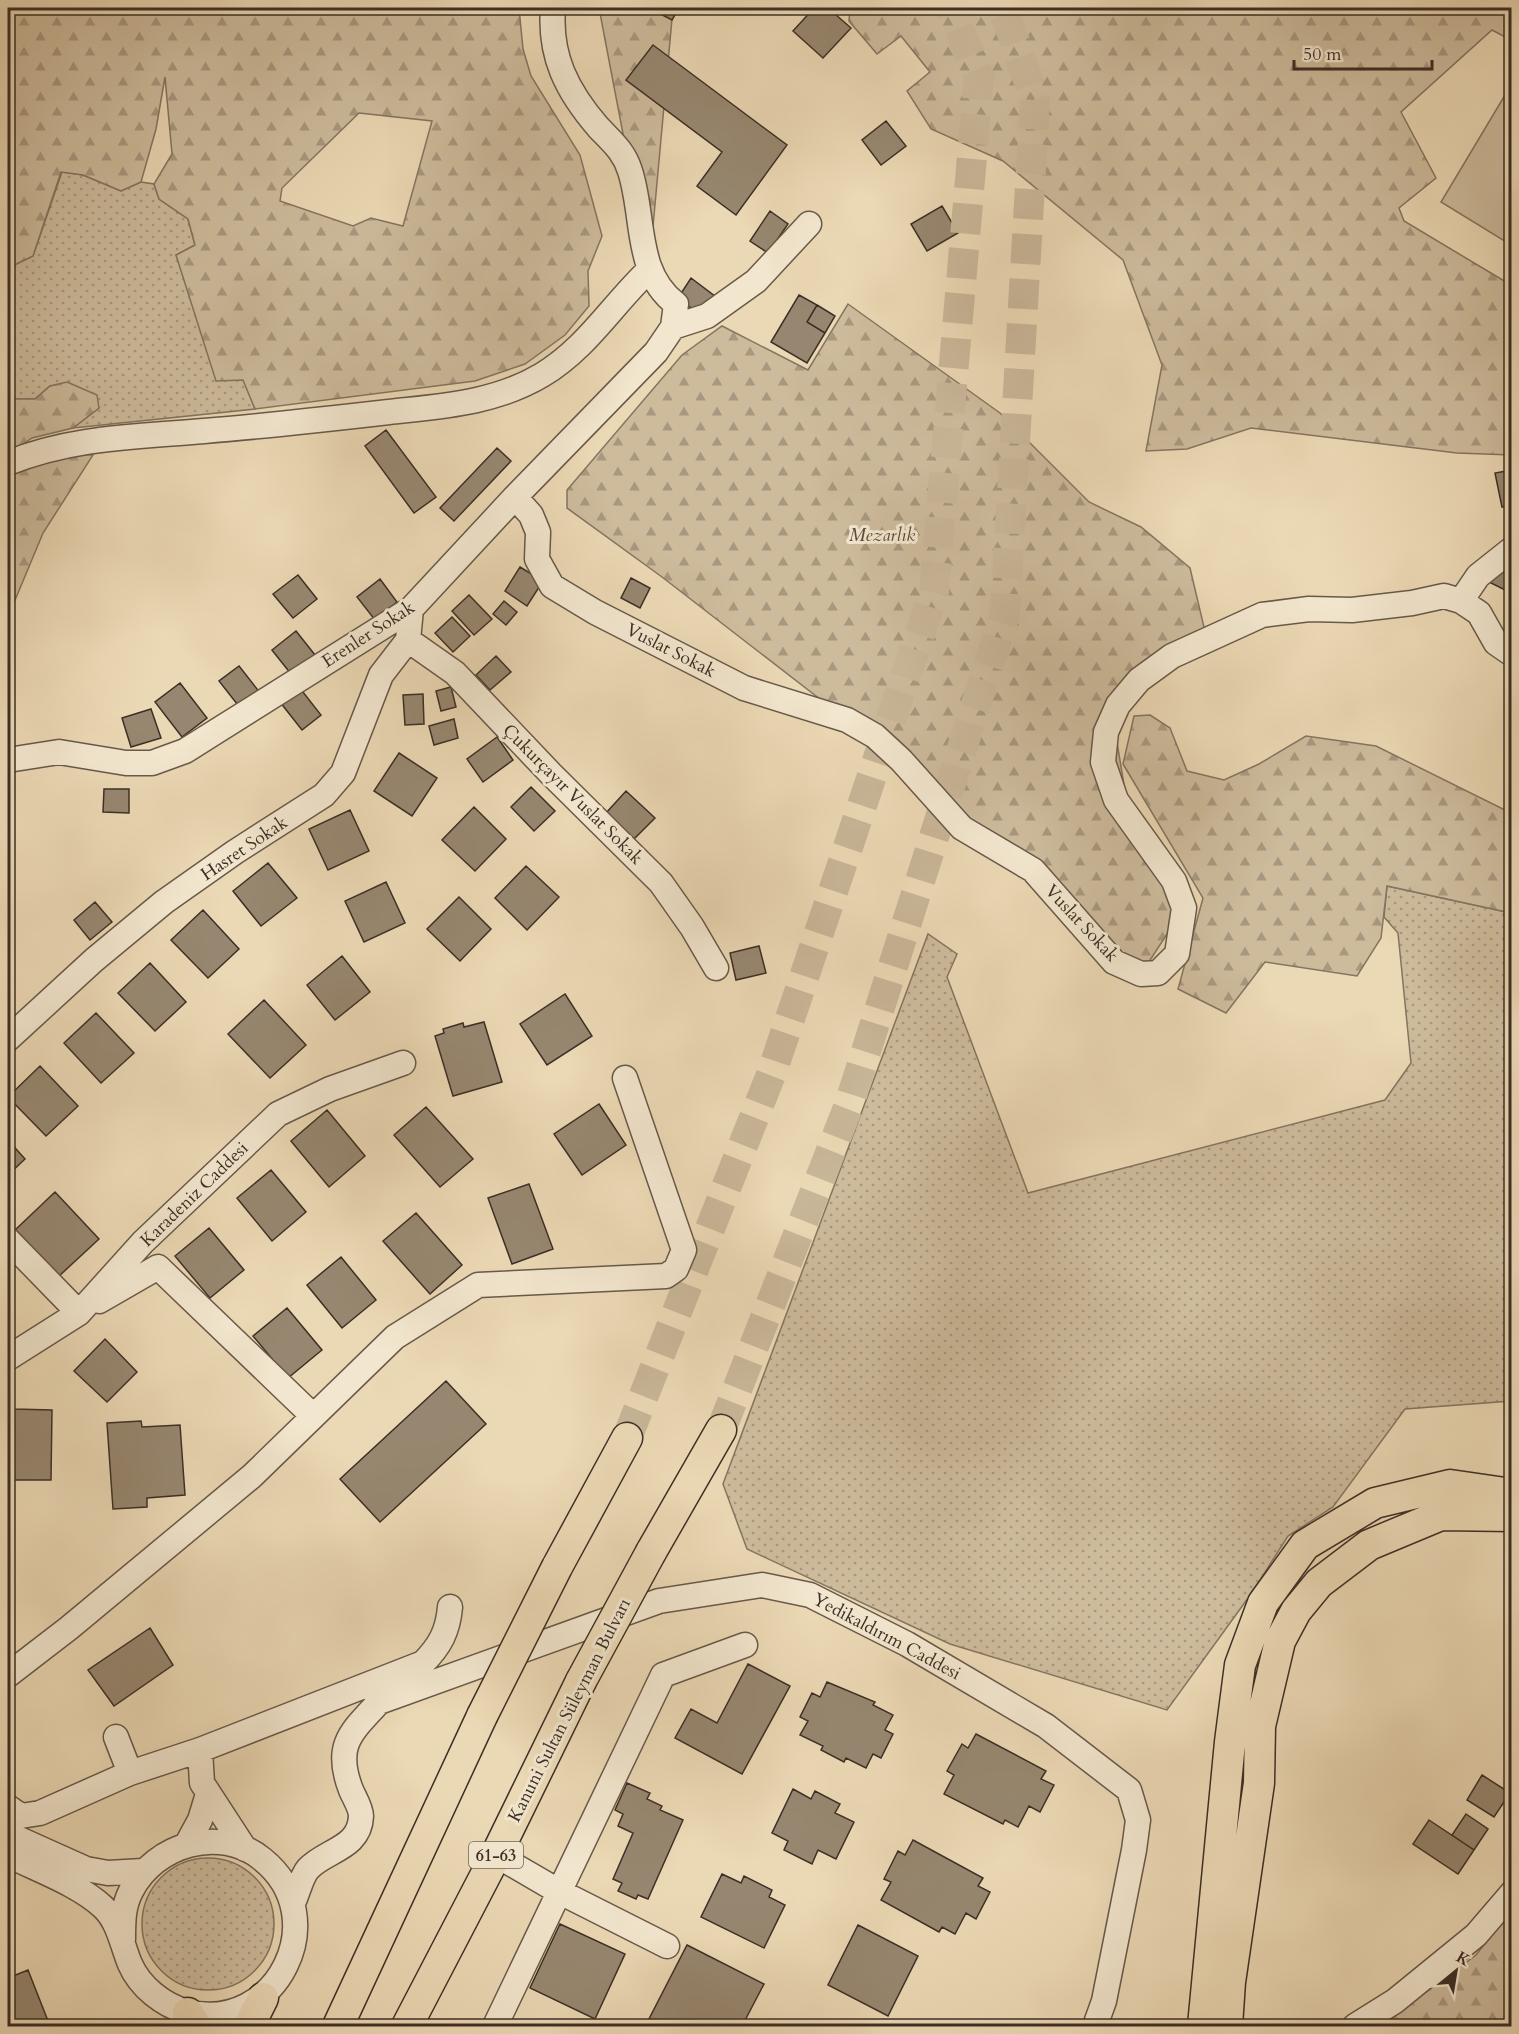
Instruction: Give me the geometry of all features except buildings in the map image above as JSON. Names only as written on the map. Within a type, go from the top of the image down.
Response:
[{"type":"main road","name":"Kanuni Sultan Süleyman Bulvarı","points":[[407,2026],[496,1855],[581,1681],[721,1430]]},
{"type":"main road","points":[[338,2026],[482,1716],[557,1567],[627,1438]]},
{"type":"main road","points":[[1203,2026],[1230,1742],[1240,1665],[1263,1603],[1305,1545],[1375,1503],[1450,1485],[1512,1494]]},
{"type":"main road","points":[[1227,2026],[1230,1982],[1259,1783],[1260,1726],[1281,1641],[1296,1611],[1319,1583],[1369,1545],[1441,1515],[1512,1516]]},
{"type":"main road","points":[[249,2026],[263,1998]]},
{"type":"street","points":[[553,8],[552,45],[567,85],[598,127],[619,147],[630,170],[649,270],[660,292],[676,304],[673,327],[707,316],[756,281],[809,224]]},
{"type":"street","points":[[8,463],[42,449],[90,440],[339,418],[460,404],[507,393],[570,357],[596,330],[626,292],[649,270]]},
{"type":"street","name":"Erenler Sokak","points":[[8,760],[59,752],[126,763],[152,763],[185,751],[411,609],[515,497],[656,352],[673,327]]},
{"type":"street","name":"Vuslat Sokak","points":[[515,497],[531,515],[537,532],[537,559],[552,586],[595,612],[744,688],[847,720],[875,736],[901,760],[962,828],[1033,870],[1114,962],[1141,974],[1158,974],[1176,954],[1184,908],[1174,881],[1116,800],[1103,762],[1106,732],[1118,705],[1139,680],[1172,656],[1262,615],[1309,609],[1352,610],[1412,603],[1444,596],[1461,601]]},
{"type":"street","points":[[1512,549],[1478,576],[1461,601],[1479,613],[1496,644],[1512,654]]},
{"type":"street","points":[[408,640],[411,609]]},
{"type":"street","name":"Çukurçayır Vuslat Sokak","points":[[408,640],[455,673],[551,774],[661,883],[692,927],[716,968]]},
{"type":"street","name":"Hasret Sokak","points":[[8,1039],[93,960],[164,902],[235,852],[324,795],[343,773],[381,675],[408,640]]},
{"type":"street","name":"Karadeniz Caddesi","points":[[8,1358],[79,1313],[143,1242],[278,1114],[330,1089],[403,1063]]},
{"type":"street","points":[[8,1675],[69,1628],[252,1476],[312,1415],[395,1337],[478,1284],[666,1276],[676,1269],[684,1250],[625,1078]]},
{"type":"street","points":[[8,1240],[79,1313],[158,1268],[312,1415]]},
{"type":"street","name":"Yedikaldırım Caddesi","points":[[308,1869],[341,1849],[355,1835],[361,1815],[345,1772],[343,1750],[352,1731],[379,1702],[659,1601],[762,1586],[810,1594],[907,1644],[1046,1726],[1129,1790],[1138,1820],[1134,1850],[1104,2001],[1095,2026]]},
{"type":"street","points":[[8,1807],[21,1815],[40,1813],[130,1773],[200,1750],[423,1663],[437,1649],[448,1627],[450,1607]]},
{"type":"street","points":[[495,2026],[663,1675],[745,1646]]},
{"type":"street","points":[[116,1737],[130,1773]]},
{"type":"street","points":[[200,1750],[202,1783],[233,1827],[245,1849]]},
{"type":"street","points":[[187,1844],[200,1820],[208,1794]]},
{"type":"street","points":[[8,1834],[86,1869],[108,1873],[143,1871]]},
{"type":"street","points":[[216,1841],[245,1849],[272,1868],[285,1884],[293,1903],[297,1929],[293,1955],[281,1979],[263,1998],[240,2010],[192,2020],[164,2003],[144,1986],[130,1964],[123,1939],[123,1915],[130,1892],[143,1871],[163,1854],[187,1844],[216,1841]]},
{"type":"street","points":[[8,1855],[79,1892],[104,1908],[123,1939]]},
{"type":"street","points":[[496,1855],[558,1891],[667,1946]]},
{"type":"street","points":[[272,1868],[308,1869],[293,1903]]},
{"type":"street","points":[[1355,2026],[1395,2001],[1476,1935],[1512,1893]]},
{"type":"green space","points":[[8,8],[519,8],[523,49],[531,76],[580,155],[602,236],[588,271],[589,306],[565,335],[525,364],[475,381],[255,409],[243,380],[216,381],[176,255],[195,245],[188,219],[159,199],[154,184],[172,154],[165,77],[156,129],[141,182],[121,191],[83,175],[61,172],[33,256],[10,267],[14,310],[8,358]],"holes":[[[359,113],[432,121],[403,226],[371,218],[353,226],[280,201],[282,188]]]},
{"type":"green space","points":[[599,8],[673,8],[649,270]]},
{"type":"green space","points":[[850,8],[1511,8],[1511,40],[1492,30],[1401,112],[1436,178],[1399,208],[1404,221],[1511,285],[1511,455],[1457,453],[1251,428],[1187,449],[1146,451],[1162,365],[1123,260],[1003,161],[931,129],[907,91],[930,72],[901,36],[877,54],[849,21]]},
{"type":"green space","points":[[1511,85],[1511,245],[1441,202]]},
{"type":"green space","points":[[62,172],[83,175],[121,191],[141,182],[154,184],[159,199],[188,219],[195,245],[176,255],[243,379],[255,409],[73,428],[99,408],[50,386],[35,399],[11,399],[7,378],[13,321],[10,267],[33,256]]},
{"type":"green space","name":"Mezarlık","points":[[848,304],[1000,413],[1089,502],[1141,527],[1190,568],[1207,640],[1113,718],[1130,821],[1184,908],[1141,974],[847,720],[662,577],[567,508],[567,490],[682,355],[722,326],[808,370]]},
{"type":"green space","points":[[67,382],[97,395],[99,408],[73,428],[32,438],[8,455],[8,392],[11,399],[35,399],[50,386]]},
{"type":"green space","points":[[60,453],[93,455],[43,533],[8,617],[8,474]]},
{"type":"green space","points":[[1150,715],[1170,728],[1187,771],[1224,780],[1259,764],[1306,736],[1376,746],[1511,813],[1511,913],[1387,886],[1381,938],[1357,976],[1265,962],[1226,1013],[1178,989],[1203,898],[1123,764],[1134,716]]},
{"type":"green space","points":[[1387,886],[1511,913],[1511,1401],[1405,1409],[1333,1507],[1288,1536],[1251,1594],[1167,1710],[950,1644],[747,1549],[723,1484],[928,934],[957,954],[947,977],[1028,1193],[1385,1100],[1411,1063],[1398,933],[1384,917]]},
{"type":"green space","points":[[208,1858],[233,1863],[255,1877],[269,1899],[274,1924],[269,1949],[255,1971],[233,1985],[208,1990],[183,1985],[161,1971],[147,1949],[142,1924],[147,1899],[161,1877],[183,1863]]},
{"type":"green space","points":[[1511,1910],[1511,2026],[1380,2026],[1476,1955]]},
{"type":"tunnel","points":[[627,1438],[772,1072],[934,592],[979,77],[950,8]]},
{"type":"tunnel","points":[[721,1430],[849,1105],[1005,613],[1035,100],[1003,8]]}]
